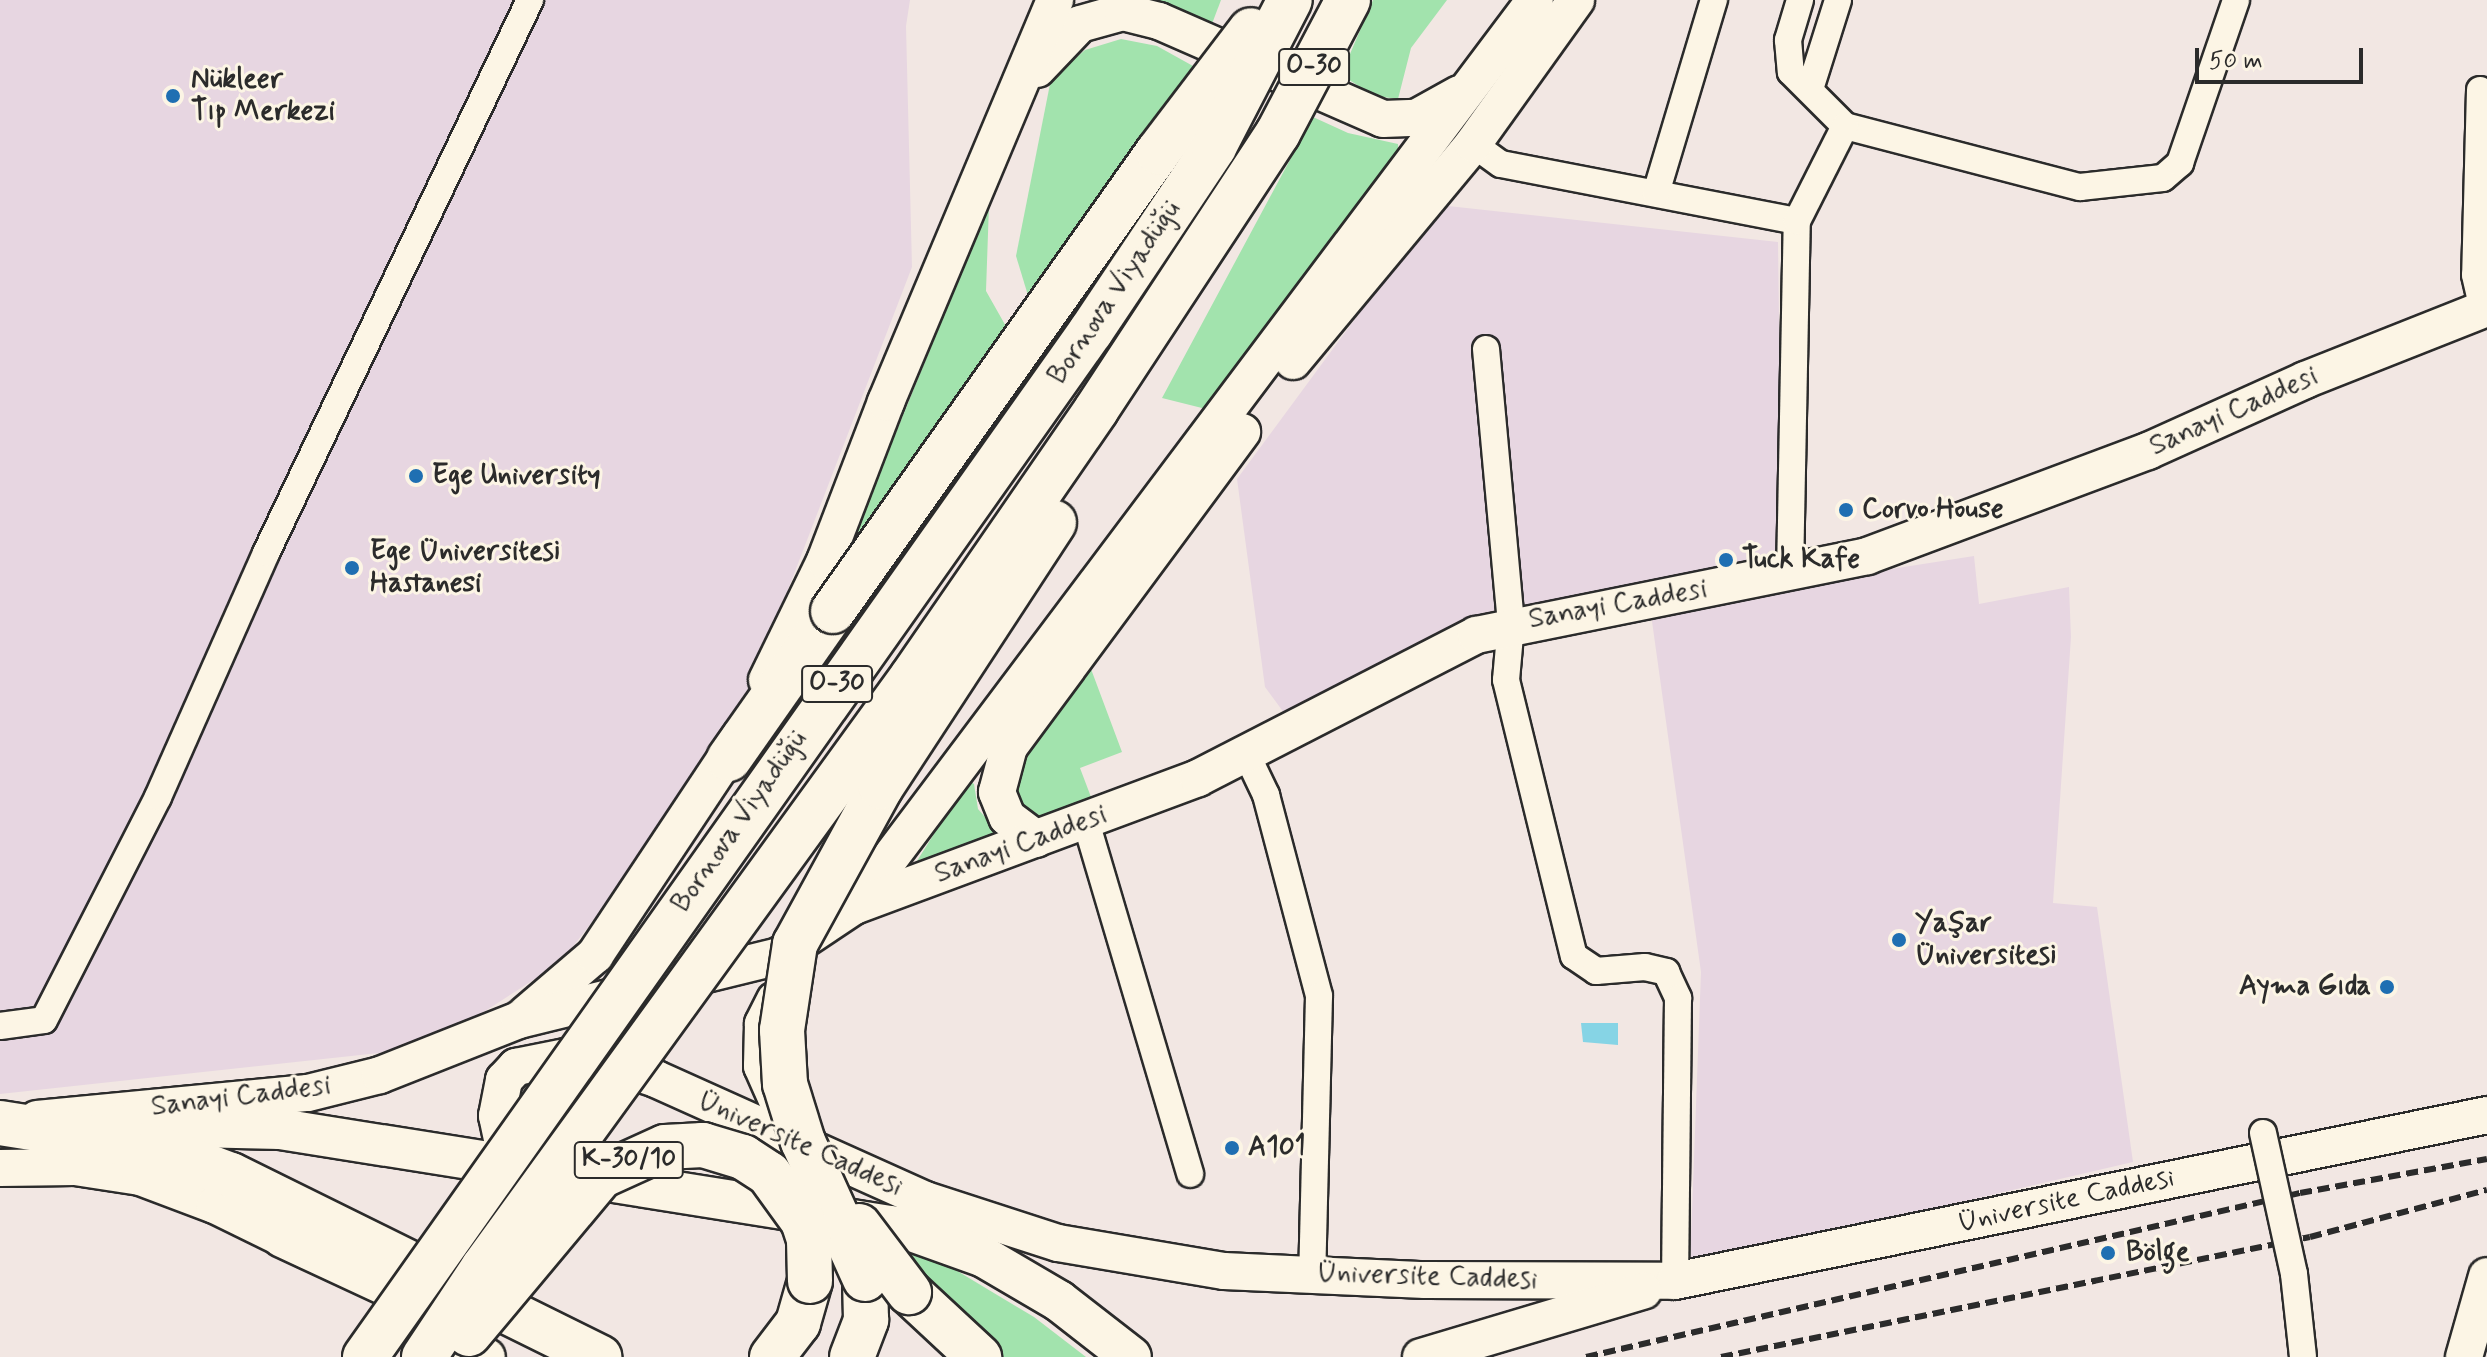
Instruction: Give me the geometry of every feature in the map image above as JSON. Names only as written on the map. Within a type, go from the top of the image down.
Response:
[{"type":"highway","points":[[729,759],[1158,152],[1275,0]]},
{"type":"highway","name":"Bornova Viyadüğü","points":[[365,1357],[1091,331],[1214,147],[1290,0]]},
{"type":"highway","name":"Bornova Viyadüğü","points":[[424,1357],[483,1268],[912,677],[1278,133],[1348,0]]},
{"type":"highway","name":"O-30","points":[[852,1357],[866,1320],[865,1279],[834,1173],[794,1121],[785,1084],[782,1030],[795,944],[881,787],[1105,444],[1278,133]]},
{"type":"highway","points":[[0,1123],[158,1148],[231,1175],[599,1357]]},
{"type":"highway","name":"K-30/10","points":[[449,1357],[601,1176],[665,1147],[703,1145],[743,1157],[769,1174],[803,1221],[809,1240],[810,1281],[798,1323],[772,1357]]},
{"type":"highway","points":[[834,1173],[909,1292],[979,1357]]},
{"type":"highway","points":[[283,1235],[543,1357]]},
{"type":"main road","points":[[519,1020],[595,955],[729,759],[825,561],[1055,0]]},
{"type":"main road","points":[[834,1173],[781,1110],[767,1082],[761,1047],[771,1006],[805,958],[854,906],[1535,0]]},
{"type":"main road","points":[[1036,839],[1007,817],[997,792],[1009,747],[1290,365],[1473,144],[1576,0]]},
{"type":"main road","points":[[1006,118],[1045,57],[1068,33],[1109,13],[1141,14],[1383,119],[1416,118],[1437,110],[1481,74]]},
{"type":"main road","name":"Sanayi Caddesi","points":[[854,906],[1086,822],[1246,753],[1476,635],[1511,624],[1790,574],[1867,556],[2148,451],[2305,380],[2485,309]]},
{"type":"main road","points":[[519,1020],[779,956],[854,906]]},
{"type":"main road","name":"Sanayi Caddesi","points":[[0,1123],[308,1093],[380,1075],[519,1020]]},
{"type":"main road","name":"Üniversite Caddesi","points":[[539,1170],[502,1139],[497,1098],[504,1080],[516,1067],[566,1057],[598,1060],[656,1079],[834,1173],[1058,1243],[1210,1269],[1675,1281],[2487,1115]]},
{"type":"main road","points":[[0,1123],[280,1129],[903,1228],[984,1257],[1059,1301],[1131,1357]]},
{"type":"main road","points":[[0,1168],[75,1167],[140,1177],[283,1235],[487,1357]]},
{"type":"main road","points":[[2464,1357],[2487,1276]]},
{"type":"main road","points":[[1421,1357],[1675,1281]]},
{"type":"street","points":[[0,1026],[44,1020],[158,797],[266,553],[530,0]]},
{"type":"street","points":[[1656,193],[1714,0]]},
{"type":"street","points":[[1800,0],[1788,40],[1791,72],[1845,126],[2080,187],[2163,178],[2180,163],[2236,0]]},
{"type":"street","points":[[1810,89],[1838,0]]},
{"type":"street","points":[[2480,90],[2475,275],[2485,309]]},
{"type":"street","points":[[1790,574],[1797,221],[1845,126]]},
{"type":"street","points":[[1473,144],[1501,164],[1797,221]]},
{"type":"street","points":[[1486,349],[1511,624],[1506,680],[1574,956],[1596,971],[1645,967],[1666,972],[1678,998],[1675,1281]]},
{"type":"street","points":[[1246,753],[1266,795],[1319,996],[1312,1274]]},
{"type":"street","points":[[1086,822],[1190,1174]]},
{"type":"street","points":[[2263,1133],[2294,1274],[2303,1357]]},
{"type":"shaded area","name":"Ege University","points":[[0,0],[910,0],[906,26],[912,267],[751,686],[680,808],[561,962],[479,1015],[388,1052],[0,1094]]},
{"type":"shaded area","points":[[1439,205],[1778,242],[1782,559],[1522,607],[1290,721],[1265,687],[1237,479]]},
{"type":"shaded area","name":"Yaşar Üniversitesi","points":[[1974,556],[1979,604],[2069,587],[2071,637],[2053,903],[2097,907],[2133,1162],[1690,1265],[1701,972],[1650,607]]},
{"type":"green space","points":[[1157,0],[1221,0],[1210,29]]},
{"type":"green space","points":[[1373,0],[1447,0],[1411,48],[1398,99],[1375,96],[1341,75]]},
{"type":"green space","points":[[1121,39],[1157,46],[1193,66],[1030,302],[1016,256],[1051,79],[1085,50]]},
{"type":"green space","points":[[1313,117],[1348,133],[1398,144],[1398,154],[1206,409],[1162,398]]},
{"type":"green space","points":[[989,205],[986,291],[1012,337],[830,594]]},
{"type":"green space","points":[[1088,661],[1122,752],[1080,768],[1094,805],[1047,822],[1019,804],[1015,775]]},
{"type":"green space","points":[[968,780],[974,784],[978,809],[999,833],[910,872]]},
{"type":"green space","points":[[905,1252],[949,1266],[1034,1317],[1086,1357],[988,1357]]},
{"type":"water","points":[[1581,1023],[1618,1023],[1618,1045],[1583,1042]]},
{"type":"railway","points":[[1586,1357],[2300,1193],[2487,1159]]},
{"type":"railway","points":[[1721,1357],[2310,1237],[2487,1190]]},
{"type":"place","name":"Nükleer Tıp Merkezi","points":[[173,96]]},
{"type":"place","name":"Ege University","points":[[416,476]]},
{"type":"place","name":"Corvo House","points":[[1846,510]]},
{"type":"place","name":"Tuck Kafe","points":[[1726,560]]},
{"type":"place","name":"Ege Üniversitesi Hastanesi","points":[[352,568]]},
{"type":"place","name":"Yaşar Üniversitesi","points":[[1899,940]]},
{"type":"place","name":"Ayma Gıda","points":[[2387,987]]},
{"type":"place","name":"A101","points":[[1232,1148]]},
{"type":"place","name":"Bölge","points":[[2108,1253]]}]
